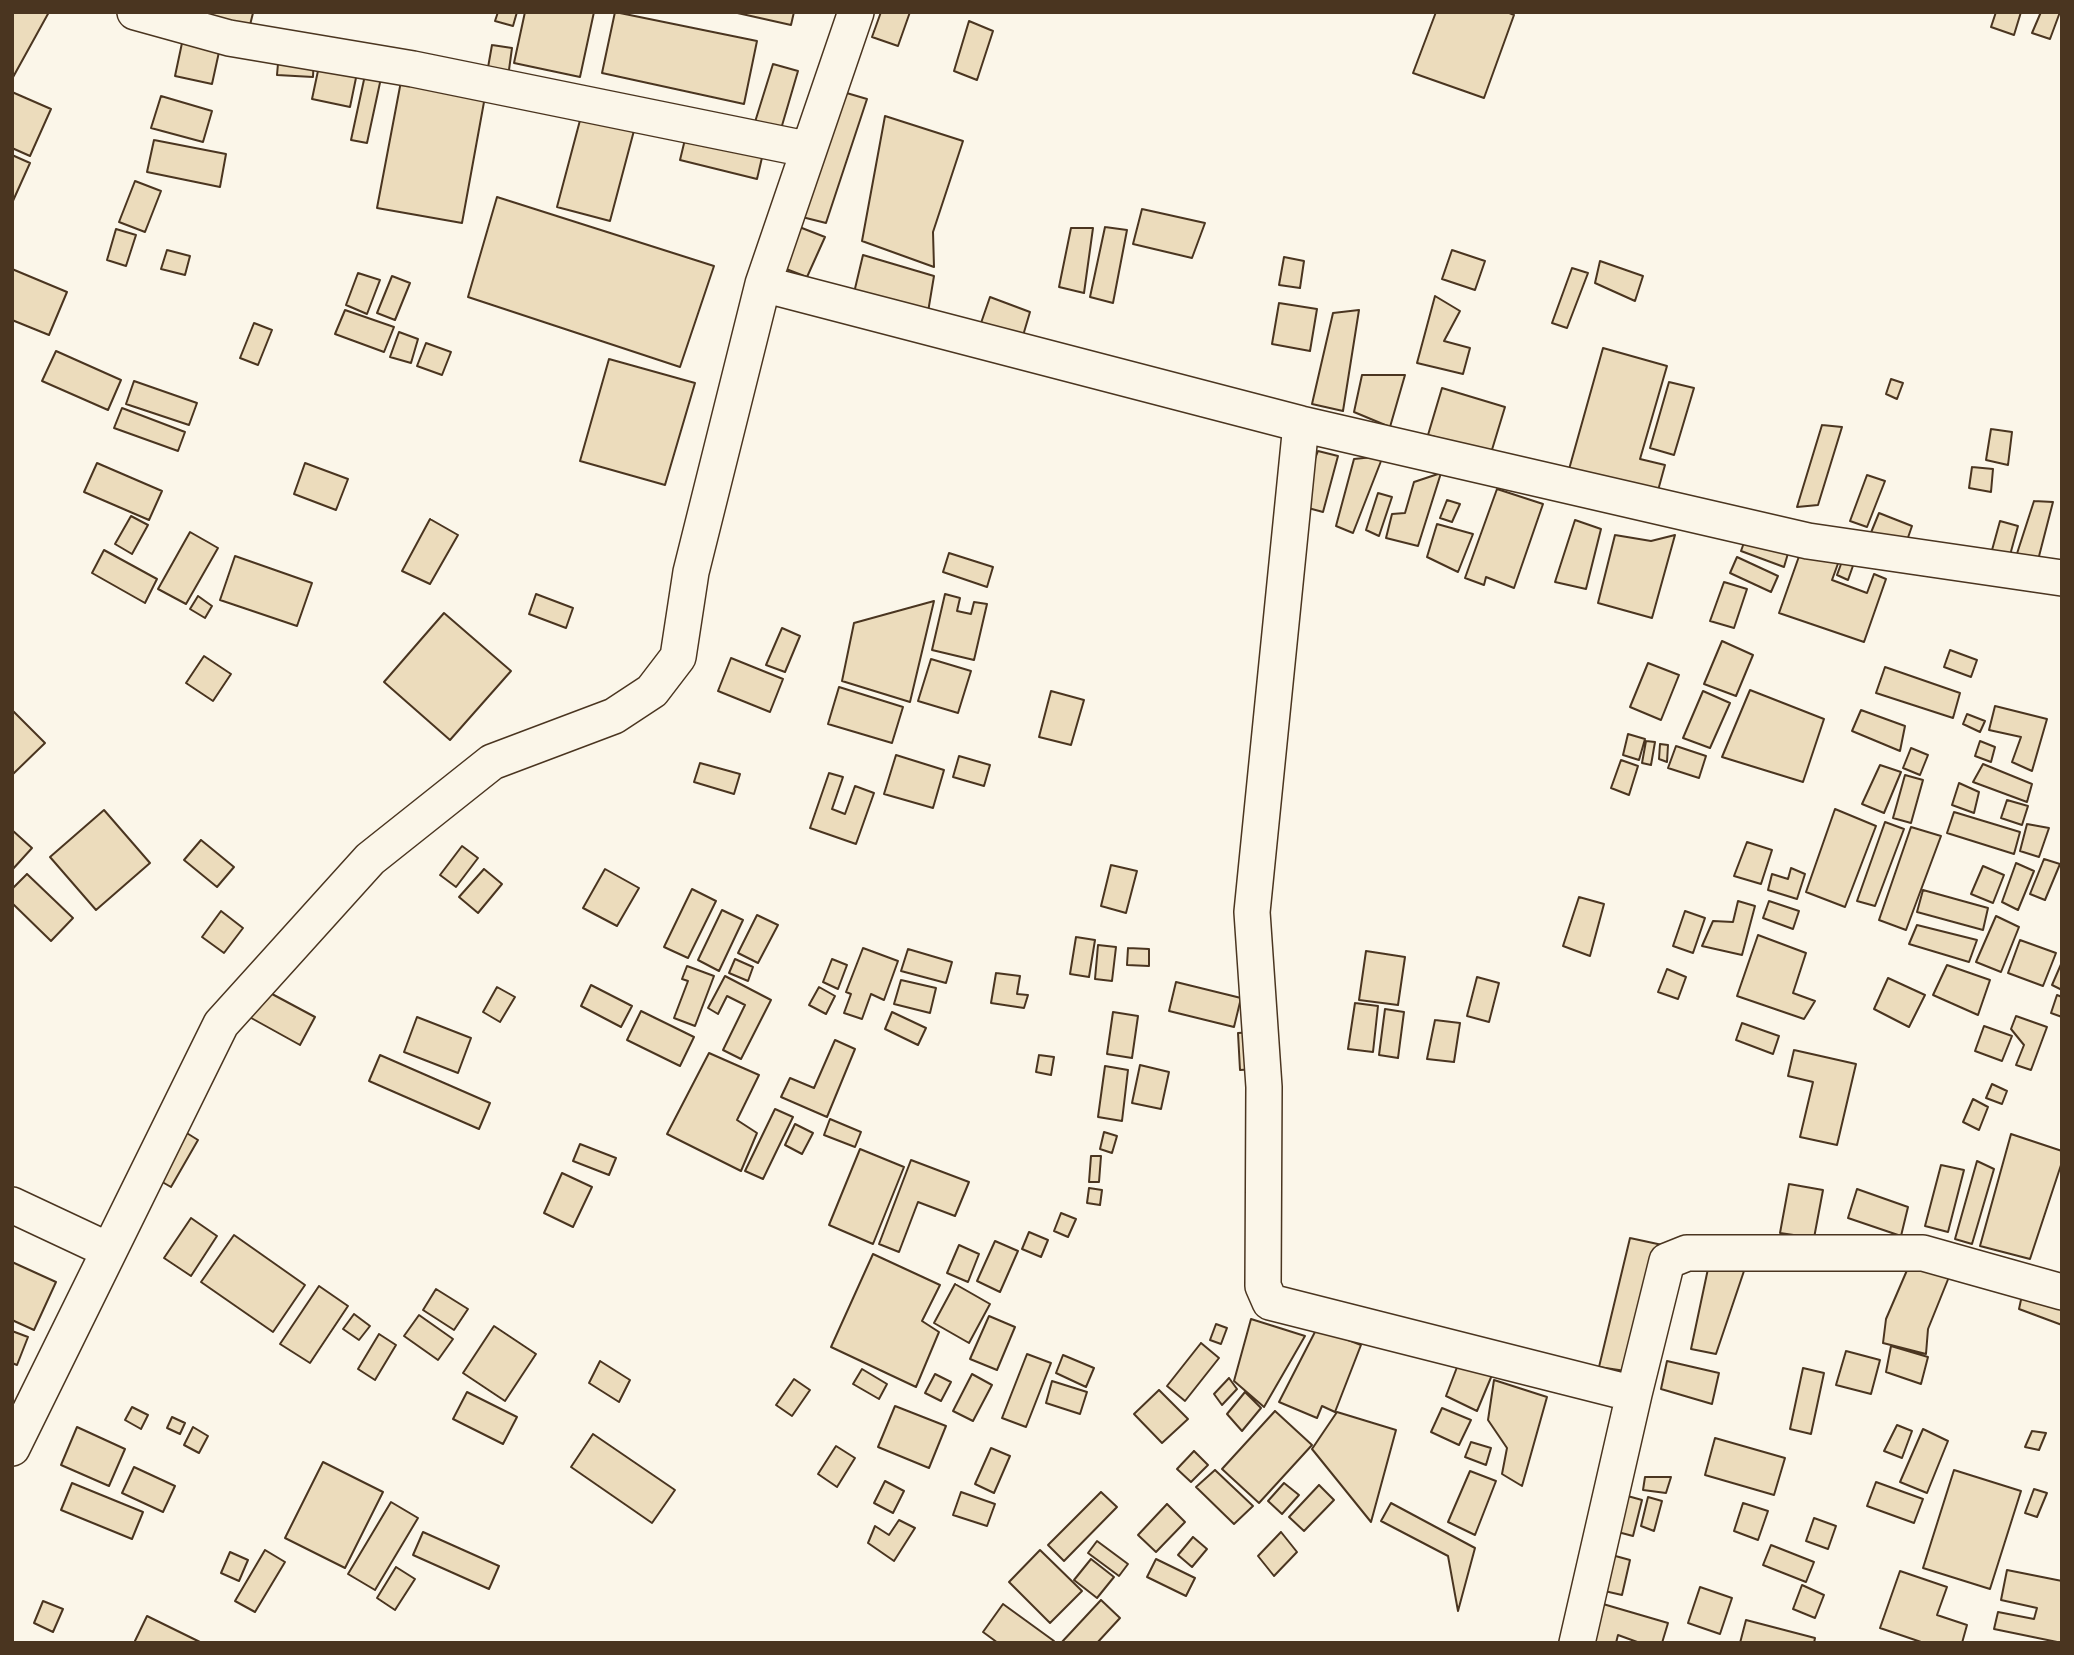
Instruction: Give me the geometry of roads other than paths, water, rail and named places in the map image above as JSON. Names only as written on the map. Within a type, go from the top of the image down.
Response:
[{"type":"street","points":[[135,12],[229,38],[413,69],[807,149]]},
{"type":"street","points":[[12,1448],[221,1024],[370,859],[492,762],[614,716],[652,691],[678,657],[691,572],[763,284],[856,12]]},
{"type":"street","points":[[763,284],[1301,424],[1808,541],[2062,578]]},
{"type":"street","points":[[1301,424],[1252,912],[1264,1087],[1263,1286],[1270,1302],[1285,1307],[1634,1394]]},
{"type":"street","points":[[12,1205],[108,1250]]},
{"type":"street","points":[[1577,1643],[1667,1261],[1687,1253],[1923,1253],[2062,1292]]}]
